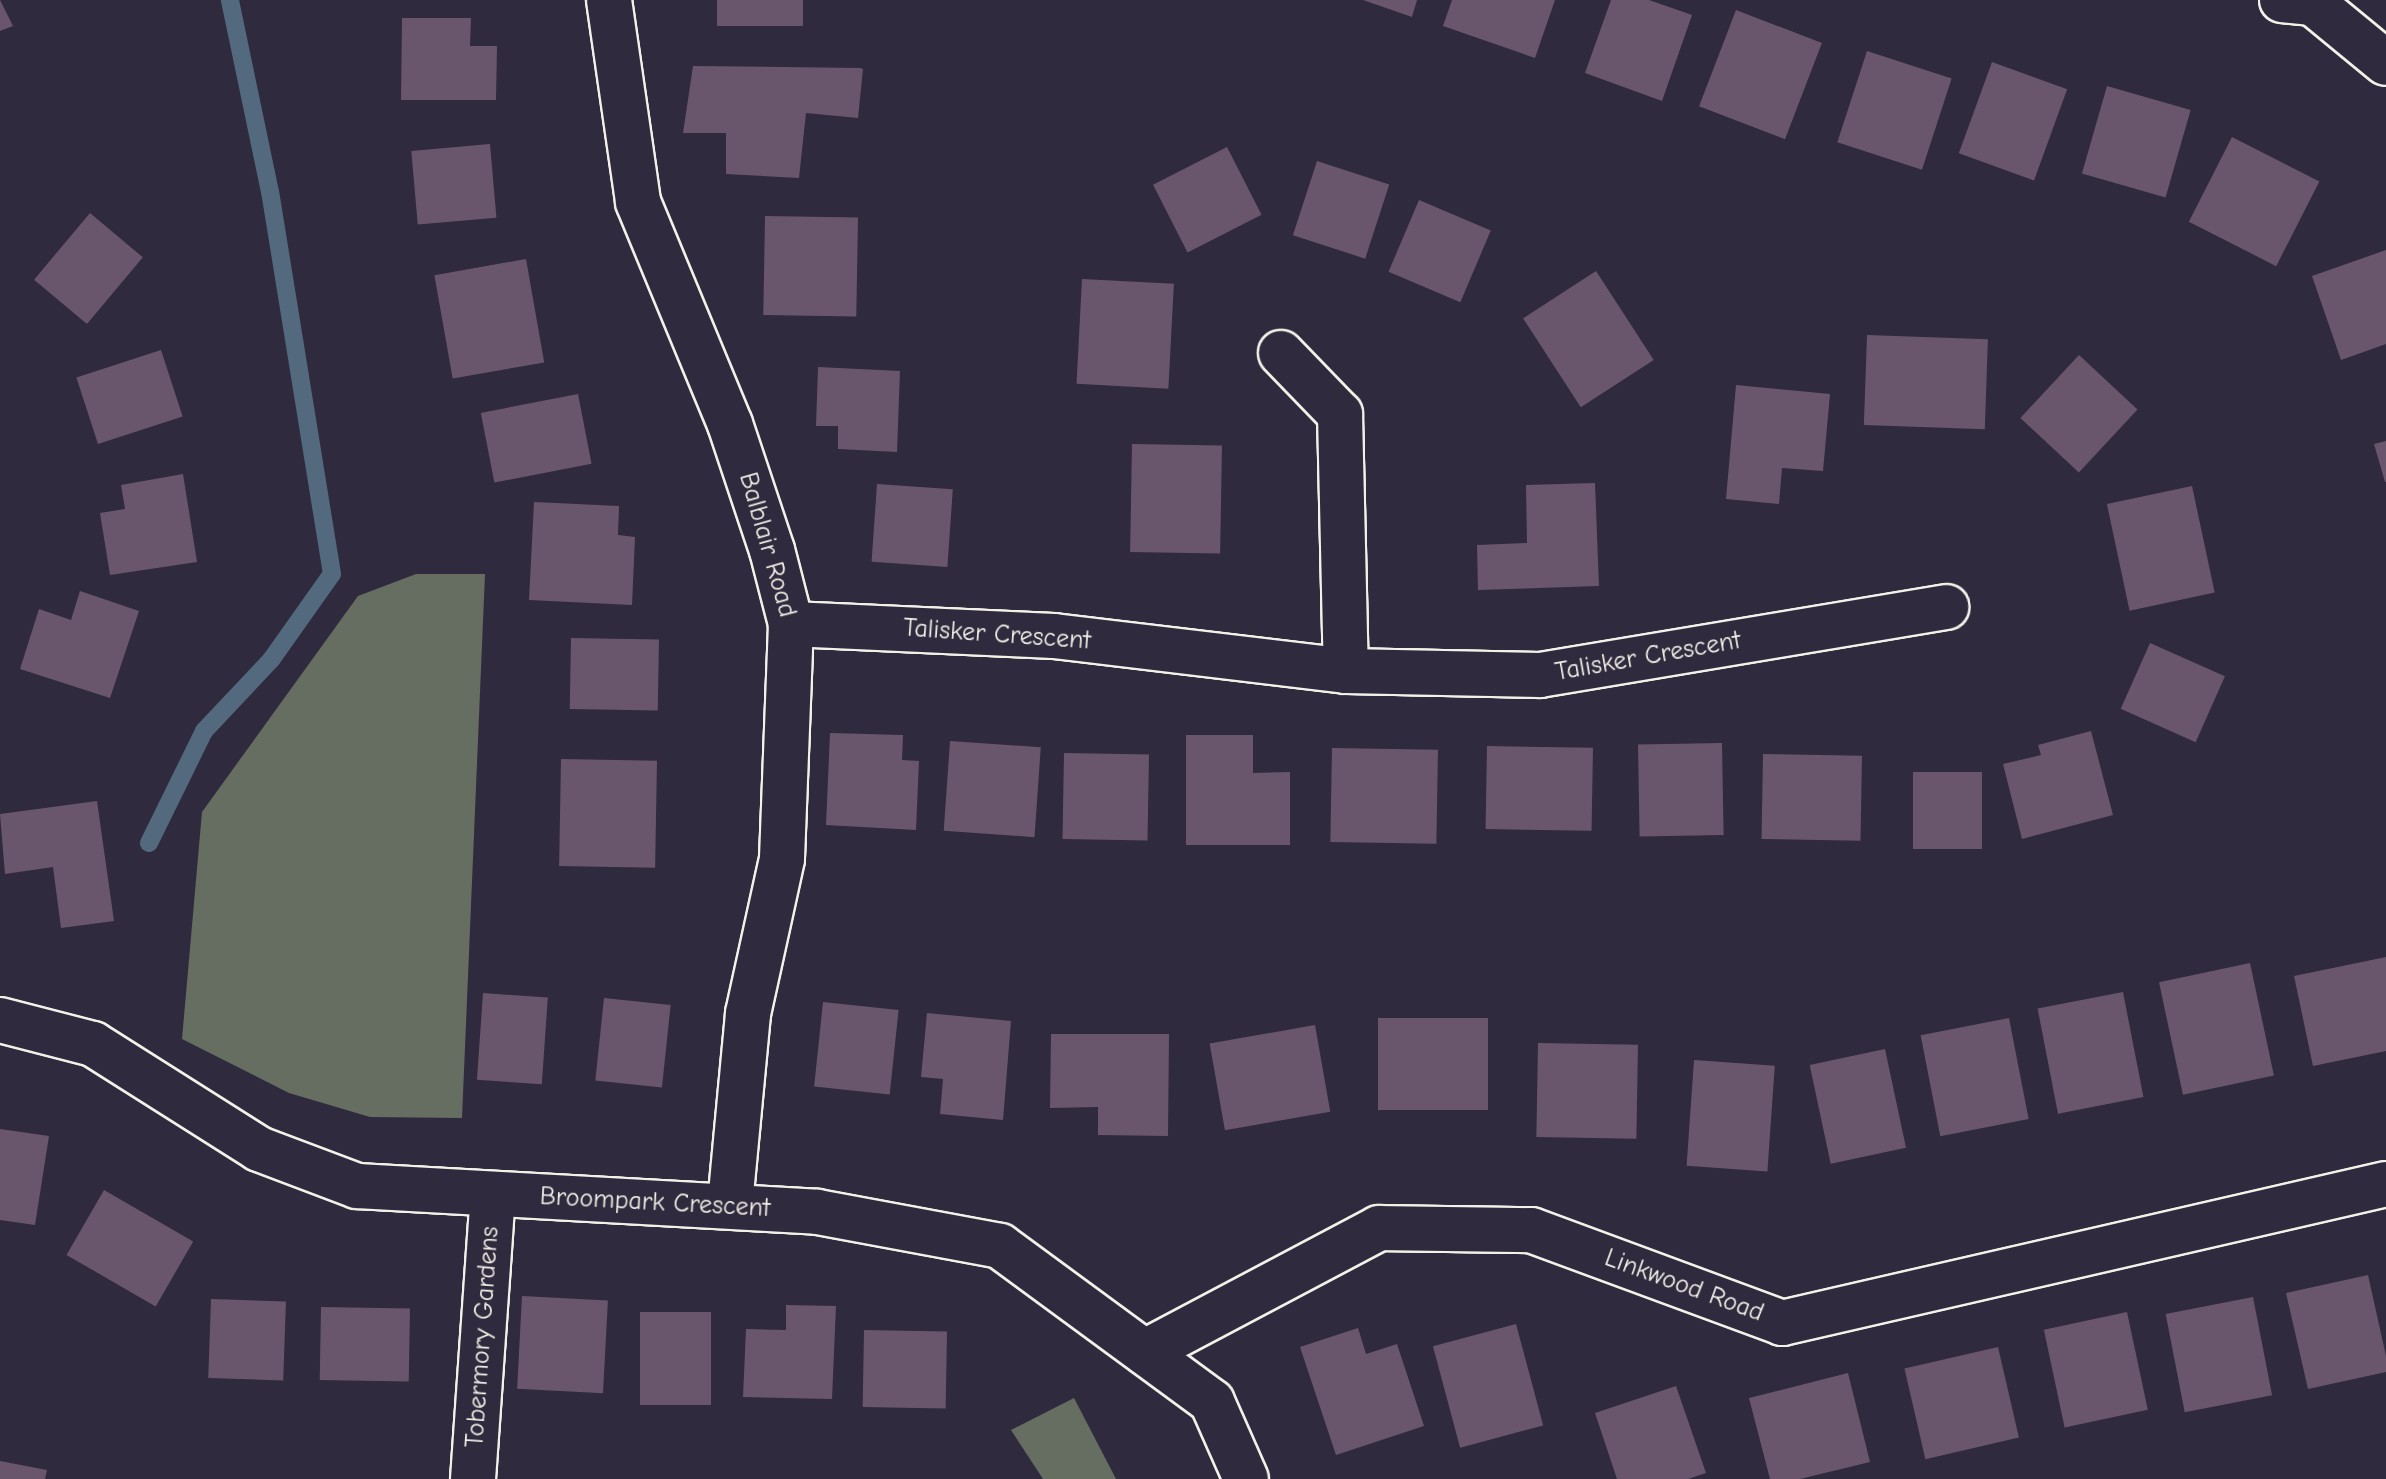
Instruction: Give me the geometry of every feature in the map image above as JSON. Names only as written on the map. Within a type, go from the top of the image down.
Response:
[{"type":"street","name":"Balblair Road","points":[[609,0],[638,202],[730,424],[772,550],[791,624],[782,859],[748,1014],[730,1205]]},
{"type":"street","points":[[2304,1],[2386,63]]},
{"type":"street","points":[[1281,353],[1340,414],[1346,671]]},
{"type":"street","name":"Talisker Crescent","points":[[791,624],[1054,636],[1346,671],[1540,675],[1946,607]]},
{"type":"street","name":"Broompark Crescent","points":[[0,1020],[93,1044],[259,1149],[357,1186],[817,1212],[1000,1246],[1212,1402],[1246,1479]]},
{"type":"street","name":"Linkwood Road","points":[[1145,1352],[1379,1228],[1531,1230],[1782,1323],[2386,1184]]},
{"type":"street","name":"Tobermory Gardens","points":[[473,1479],[493,1195]]},
{"type":"green space","points":[[416,574],[485,574],[462,1118],[370,1117],[289,1093],[182,1039],[202,812],[358,596]]},
{"type":"green space","points":[[1074,1398],[1116,1479],[1043,1479],[1011,1430]]},
{"type":"building","points":[[0,0],[13,26],[0,31]]},
{"type":"building","points":[[717,0],[803,0],[803,26],[717,26]]},
{"type":"building","points":[[1363,0],[1417,0],[1412,17]]},
{"type":"building","points":[[1452,0],[1555,0],[1535,58],[1443,26]]},
{"type":"building","points":[[1611,0],[1649,0],[1692,15],[1662,101],[1585,73]]},
{"type":"building","points":[[1736,10],[1822,43],[1785,139],[1699,106]]},
{"type":"building","points":[[402,18],[471,18],[470,46],[497,46],[496,100],[401,100]]},
{"type":"building","points":[[1867,51],[1952,79],[1922,170],[1837,142]]},
{"type":"building","points":[[1992,62],[2067,89],[2034,181],[1959,153]]},
{"type":"building","points":[[693,66],[860,68],[863,69],[858,118],[806,113],[799,178],[726,174],[726,133],[683,133]]},
{"type":"building","points":[[2107,86],[2191,110],[2166,197],[2082,173]]},
{"type":"building","points":[[2232,137],[2319,181],[2276,266],[2189,222]]},
{"type":"building","points":[[490,144],[496,218],[418,225],[411,151]]},
{"type":"building","points":[[1227,147],[1262,215],[1188,252],[1153,185]]},
{"type":"building","points":[[1317,161],[1389,184],[1365,259],[1293,235]]},
{"type":"building","points":[[1419,200],[1491,230],[1460,302],[1389,272]]},
{"type":"building","points":[[90,213],[143,257],[87,324],[34,280]]},
{"type":"building","points":[[765,216],[858,218],[856,317],[763,315]]},
{"type":"building","points":[[2386,250],[2386,344],[2341,360],[2312,276]]},
{"type":"building","points":[[526,259],[544,362],[453,379],[434,275]]},
{"type":"building","points":[[1596,271],[1654,360],[1581,407],[1523,318]]},
{"type":"building","points":[[1082,279],[1174,284],[1168,389],[1077,384]]},
{"type":"building","points":[[1867,335],[1988,339],[1985,429],[1864,425]]},
{"type":"building","points":[[161,350],[183,417],[98,444],[76,378]]},
{"type":"building","points":[[2079,355],[2138,410],[2079,472],[2020,418]]},
{"type":"building","points":[[818,367],[900,371],[897,452],[838,449],[838,426],[816,426]]},
{"type":"building","points":[[1736,385],[1830,394],[1823,471],[1782,468],[1779,504],[1726,499]]},
{"type":"building","points":[[578,394],[592,464],[494,483],[481,413]]},
{"type":"building","points":[[2386,441],[2386,482],[2385,482],[2374,444]]},
{"type":"building","points":[[1132,444],[1222,446],[1220,554],[1130,552]]},
{"type":"building","points":[[183,474],[197,562],[110,575],[100,513],[125,509],[121,485]]},
{"type":"building","points":[[1595,483],[1599,586],[1478,590],[1477,545],[1527,543],[1526,485]]},
{"type":"building","points":[[877,484],[953,489],[947,567],[872,562]]},
{"type":"building","points":[[2192,486],[2215,593],[2130,611],[2107,504]]},
{"type":"building","points":[[534,502],[619,506],[618,535],[635,537],[632,605],[529,600]]},
{"type":"building","points":[[80,591],[139,611],[110,698],[20,669],[39,609],[71,620]]},
{"type":"building","points":[[571,638],[659,640],[658,711],[570,709]]},
{"type":"building","points":[[2150,643],[2225,676],[2196,742],[2121,709]]},
{"type":"building","points":[[2091,731],[2113,815],[2022,839],[2003,764],[2041,755],[2038,745]]},
{"type":"building","points":[[830,733],[903,735],[902,760],[919,761],[916,830],[826,825]]},
{"type":"building","points":[[1186,735],[1253,735],[1253,773],[1290,772],[1290,845],[1186,845]]},
{"type":"building","points":[[950,741],[1041,747],[1035,837],[944,831]]},
{"type":"building","points":[[1722,743],[1724,835],[1640,836],[1638,744]]},
{"type":"building","points":[[1487,746],[1593,748],[1592,831],[1486,829]]},
{"type":"building","points":[[1332,748],[1438,750],[1436,844],[1330,842]]},
{"type":"building","points":[[1064,753],[1149,754],[1147,840],[1062,839]]},
{"type":"building","points":[[1763,754],[1862,756],[1861,841],[1762,839]]},
{"type":"building","points":[[561,759],[657,761],[655,868],[559,866]]},
{"type":"building","points":[[1913,772],[1982,772],[1982,849],[1913,849]]},
{"type":"building","points":[[97,801],[114,921],[61,928],[53,867],[5,874],[0,814]]},
{"type":"building","points":[[2386,957],[2386,1051],[2313,1066],[2294,976]]},
{"type":"building","points":[[2250,963],[2274,1075],[2183,1095],[2159,982]]},
{"type":"building","points":[[2123,992],[2143,1097],[2058,1114],[2038,1009]]},
{"type":"building","points":[[483,993],[548,998],[542,1084],[477,1080]]},
{"type":"building","points":[[604,998],[671,1005],[662,1088],[595,1081]]},
{"type":"building","points":[[823,1002],[899,1010],[890,1094],[814,1087]]},
{"type":"building","points":[[927,1013],[1011,1021],[1003,1120],[940,1114],[943,1079],[921,1077]]},
{"type":"building","points":[[1378,1018],[1488,1018],[1488,1110],[1378,1110]]},
{"type":"building","points":[[2009,1018],[2029,1119],[1940,1136],[1921,1035]]},
{"type":"building","points":[[1315,1025],[1330,1112],[1225,1130],[1210,1044]]},
{"type":"building","points":[[1051,1034],[1169,1034],[1168,1136],[1098,1135],[1098,1107],[1050,1108]]},
{"type":"building","points":[[1538,1043],[1638,1045],[1636,1139],[1536,1137]]},
{"type":"building","points":[[1885,1049],[1906,1148],[1831,1164],[1810,1065]]},
{"type":"building","points":[[1694,1060],[1775,1066],[1767,1171],[1687,1166]]},
{"type":"building","points":[[0,1129],[49,1136],[35,1225],[0,1220]]},
{"type":"building","points":[[104,1190],[193,1242],[156,1306],[66,1255]]},
{"type":"building","points":[[2368,1275],[2386,1356],[2386,1372],[2308,1389],[2286,1293]]},
{"type":"building","points":[[522,1296],[608,1301],[603,1393],[517,1389]]},
{"type":"building","points":[[2253,1297],[2272,1395],[2185,1412],[2166,1314]]},
{"type":"building","points":[[211,1299],[286,1302],[283,1381],[208,1378]]},
{"type":"building","points":[[786,1305],[836,1306],[832,1399],[743,1397],[746,1329],[786,1330]]},
{"type":"building","points":[[321,1307],[410,1309],[409,1382],[320,1380]]},
{"type":"building","points":[[640,1312],[711,1312],[711,1405],[640,1405]]},
{"type":"building","points":[[2127,1312],[2148,1410],[2065,1427],[2044,1330]]},
{"type":"building","points":[[1516,1324],[1543,1425],[1460,1448],[1433,1346]]},
{"type":"building","points":[[1358,1328],[1366,1354],[1397,1344],[1424,1426],[1336,1455],[1300,1347]]},
{"type":"building","points":[[864,1330],[947,1331],[946,1408],[863,1407]]},
{"type":"building","points":[[1998,1347],[2019,1438],[1925,1459],[1904,1369]]},
{"type":"building","points":[[1848,1373],[1870,1462],[1800,1479],[1770,1479],[1749,1398]]},
{"type":"building","points":[[1676,1386],[1706,1473],[1688,1479],[1617,1479],[1595,1413]]},
{"type":"building","points":[[0,1461],[47,1470],[45,1479],[0,1479]]},
{"type":"waterway","points":[[149,843],[204,731],[271,660],[332,574],[270,192],[230,0]]}]
